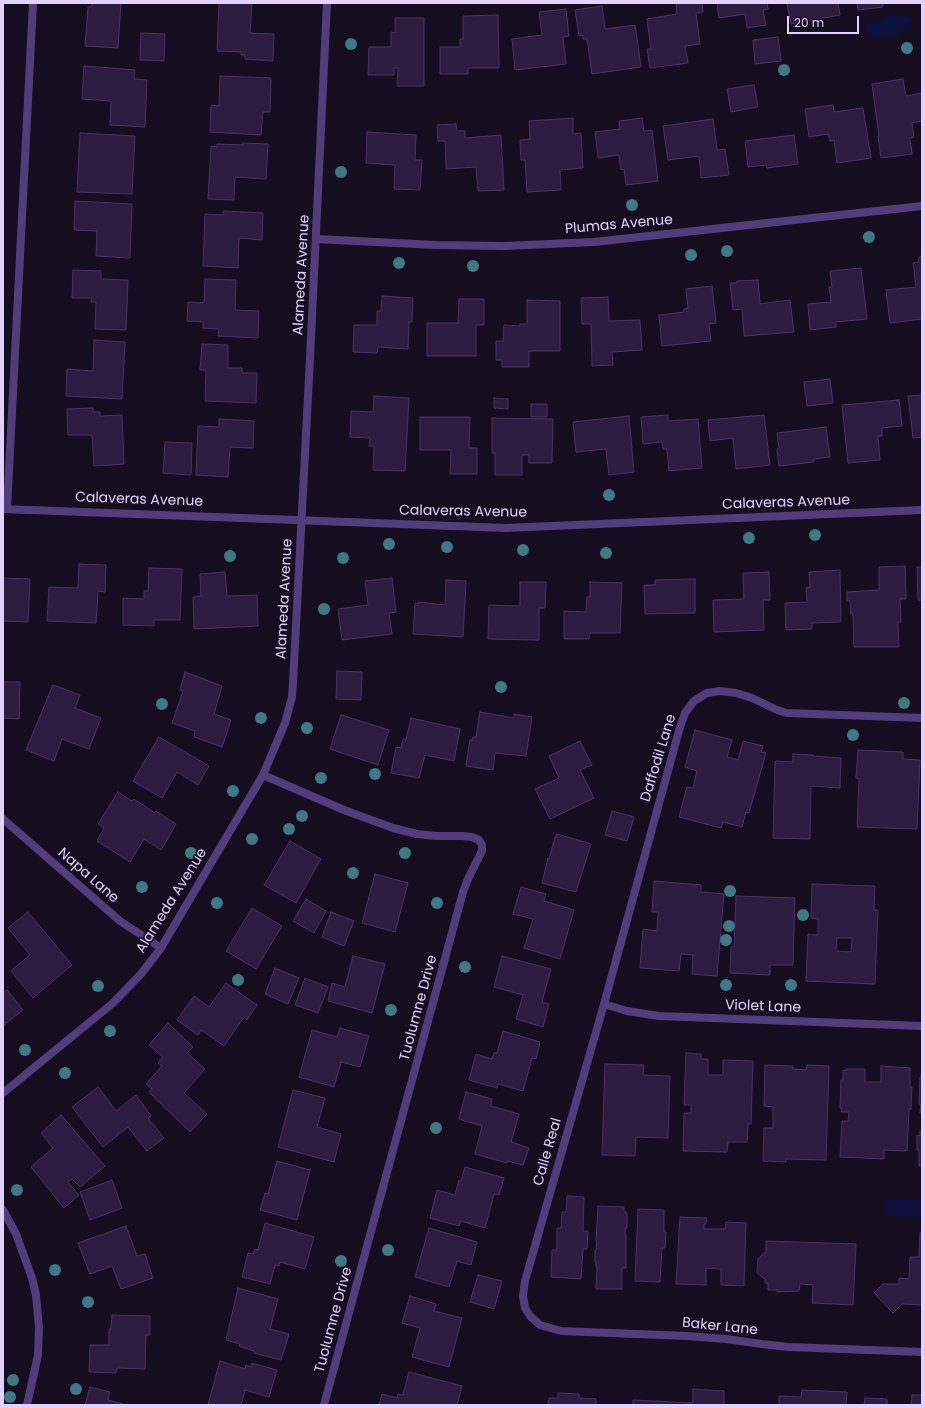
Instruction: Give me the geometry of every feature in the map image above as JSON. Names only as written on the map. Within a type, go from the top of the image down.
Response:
[{"type":"street","points":[[5,509],[33,3]]},
{"type":"street","name":"Alameda Avenue","points":[[3,1093],[113,1003],[141,974],[160,948],[264,775],[285,723],[292,697],[327,3]]},
{"type":"street","name":"Plumas Avenue","points":[[316,239],[505,246],[594,242],[922,206]]},
{"type":"street","name":"Calaveras Avenue","points":[[5,509],[506,528],[922,510]]},
{"type":"street","name":"Daffodil Lane","points":[[604,1004],[680,727],[685,713],[694,701],[707,693],[720,691],[736,693],[752,698],[776,710],[787,713],[922,718]]},
{"type":"street","name":"Tuolumne Drive","points":[[264,775],[344,810],[393,828],[417,834],[462,836],[479,840],[482,845],[482,851],[468,879],[464,892],[324,1405]]},
{"type":"street","name":"Napa Lane","points":[[3,819],[120,921],[160,948]]},
{"type":"street","name":"Violet Lane","points":[[604,1004],[627,1011],[659,1016],[922,1026]]},
{"type":"street","name":"Calle Real","points":[[525,1308],[523,1296],[525,1281],[604,1004]]},
{"type":"street","points":[[3,1210],[16,1234],[32,1278],[36,1296],[39,1328],[38,1355],[27,1405]]},
{"type":"street","name":"Baker Lane","points":[[525,1308],[530,1316],[540,1325],[561,1331],[687,1336],[726,1339],[788,1347],[922,1352]]},
{"type":"shaded area","points":[[891,13],[912,19],[910,27],[900,34],[887,38],[874,38],[868,35],[866,29],[868,24],[881,20]]},
{"type":"shaded area","points":[[886,1199],[922,1200],[922,1217],[885,1216]]},
{"type":"building","points":[[92,3],[121,3],[118,48],[85,46],[88,7],[92,7]]},
{"type":"building","points":[[219,3],[252,3],[250,33],[274,34],[273,61],[245,59],[245,55],[241,55],[241,52],[217,51]]},
{"type":"building","points":[[676,3],[702,3],[703,12],[696,13],[700,44],[685,46],[688,63],[650,68],[647,49],[651,49],[647,19],[677,14]]},
{"type":"building","points":[[717,3],[767,3],[768,9],[763,10],[766,25],[747,28],[745,14],[719,18]]},
{"type":"building","points":[[787,3],[838,3],[840,15],[791,24]]},
{"type":"building","points":[[857,3],[883,3],[883,7],[858,10]]},
{"type":"building","points":[[602,6],[605,29],[635,25],[641,67],[592,74],[587,39],[583,39],[583,35],[579,36],[575,10]]},
{"type":"building","points":[[566,9],[569,36],[563,37],[566,64],[515,70],[512,39],[542,35],[539,12]]},
{"type":"building","points":[[498,15],[499,68],[468,68],[468,74],[440,74],[440,47],[460,47],[460,39],[463,39],[463,16]]},
{"type":"building","points":[[395,18],[424,18],[424,86],[397,86],[398,68],[394,68],[394,75],[368,75],[369,47],[391,47],[391,32],[395,33]]},
{"type":"building","points":[[141,33],[165,34],[164,61],[140,60]]},
{"type":"building","points":[[778,37],[781,61],[755,64],[753,40]]},
{"type":"building","points":[[84,66],[135,70],[134,79],[147,80],[145,127],[110,125],[111,101],[82,99]]},
{"type":"building","points":[[220,76],[271,78],[270,112],[263,112],[261,135],[210,132],[211,105],[219,106]]},
{"type":"building","points":[[903,79],[906,96],[922,93],[922,121],[912,123],[914,137],[910,138],[912,154],[881,158],[872,84]]},
{"type":"building","points":[[754,85],[758,107],[731,112],[727,89]]},
{"type":"building","points":[[833,105],[834,112],[863,108],[871,158],[837,163],[834,140],[830,141],[828,134],[809,137],[805,109]]},
{"type":"building","points":[[573,118],[573,134],[581,133],[583,168],[560,170],[561,190],[527,192],[525,160],[521,160],[520,140],[530,139],[529,121]]},
{"type":"building","points":[[642,118],[644,131],[652,130],[658,181],[626,185],[624,169],[621,170],[619,155],[598,158],[595,132],[620,129],[619,121]]},
{"type":"building","points":[[713,119],[717,150],[725,149],[729,175],[701,178],[699,156],[668,160],[663,126]]},
{"type":"building","points":[[456,124],[457,131],[465,131],[465,138],[501,135],[504,190],[478,191],[476,167],[446,169],[445,141],[438,141],[437,125]]},
{"type":"building","points":[[367,132],[416,135],[415,160],[422,160],[420,190],[394,189],[395,165],[366,163]]},
{"type":"building","points":[[80,133],[135,136],[132,194],[77,192]]},
{"type":"building","points":[[794,135],[798,164],[767,168],[766,165],[748,167],[745,141]]},
{"type":"building","points":[[243,143],[268,144],[266,179],[235,177],[234,200],[208,199],[211,146],[217,147],[217,144],[243,145]]},
{"type":"building","points":[[75,201],[132,204],[130,258],[96,256],[97,231],[74,230]]},
{"type":"building","points":[[223,211],[263,213],[262,240],[239,238],[238,268],[203,266],[205,214],[223,215]]},
{"type":"building","points":[[921,256],[922,319],[890,323],[886,290],[916,287],[913,263],[919,262],[918,259]]},
{"type":"building","points":[[861,268],[867,319],[836,322],[836,327],[810,330],[808,304],[831,302],[829,287],[832,287],[830,271]]},
{"type":"building","points":[[73,270],[101,271],[101,279],[128,280],[126,330],[95,329],[96,302],[91,302],[92,298],[72,298]]},
{"type":"building","points":[[205,279],[236,280],[235,310],[259,311],[258,338],[218,336],[219,329],[203,328],[203,322],[187,321],[188,302],[204,303]]},
{"type":"building","points":[[758,280],[760,304],[790,300],[794,332],[744,336],[742,309],[733,310],[730,283],[737,283],[737,281]]},
{"type":"building","points":[[712,286],[716,323],[709,324],[711,341],[662,346],[659,315],[684,312],[684,309],[688,308],[686,289]]},
{"type":"building","points":[[382,296],[413,298],[412,322],[409,322],[408,349],[378,347],[377,353],[353,352],[354,325],[377,325],[377,311],[381,311]]},
{"type":"building","points":[[608,297],[609,321],[640,320],[642,350],[612,352],[613,365],[592,366],[591,324],[582,324],[581,298]]},
{"type":"building","points":[[459,299],[484,299],[484,325],[476,325],[476,356],[427,356],[427,323],[458,323]]},
{"type":"building","points":[[527,300],[560,301],[560,351],[529,351],[529,367],[502,367],[502,360],[496,360],[496,341],[503,341],[504,325],[520,326],[520,324],[527,324]]},
{"type":"building","points":[[94,340],[125,342],[122,399],[66,396],[67,369],[93,371]]},
{"type":"building","points":[[202,344],[228,345],[228,368],[242,368],[242,373],[257,373],[256,403],[205,401],[206,370],[200,370]]},
{"type":"building","points":[[830,379],[833,403],[807,406],[804,382]]},
{"type":"building","points":[[922,395],[922,437],[913,438],[908,396]]},
{"type":"building","points":[[374,396],[409,398],[405,471],[373,470],[374,446],[369,446],[370,438],[350,437],[351,411],[373,412]]},
{"type":"building","points":[[494,398],[508,399],[508,409],[494,408]]},
{"type":"building","points":[[899,400],[902,426],[882,428],[882,436],[878,436],[880,460],[848,463],[842,405]]},
{"type":"building","points":[[531,404],[547,404],[547,417],[531,417]]},
{"type":"building","points":[[93,408],[93,412],[100,412],[100,416],[122,415],[124,464],[94,466],[92,435],[68,435],[67,409]]},
{"type":"building","points":[[668,415],[668,421],[698,419],[702,468],[669,471],[667,449],[663,449],[662,442],[643,444],[641,417]]},
{"type":"building","points":[[764,415],[770,465],[736,469],[733,438],[710,441],[708,420]]},
{"type":"building","points":[[629,416],[634,472],[609,475],[606,449],[576,452],[573,422]]},
{"type":"building","points":[[420,417],[470,417],[469,448],[477,448],[477,474],[450,474],[451,450],[420,450]]},
{"type":"building","points":[[492,418],[553,419],[552,463],[529,463],[529,455],[522,455],[522,475],[495,475],[495,453],[492,453]]},
{"type":"building","points":[[219,419],[254,421],[253,448],[230,447],[228,477],[196,475],[198,426],[219,427]]},
{"type":"building","points":[[826,427],[830,457],[814,459],[814,462],[779,466],[777,433]]},
{"type":"building","points":[[165,442],[192,443],[191,475],[163,473]]},
{"type":"building","points":[[79,564],[106,565],[105,592],[98,591],[96,623],[47,621],[49,587],[78,588]]},
{"type":"building","points":[[905,566],[906,599],[900,599],[901,622],[898,622],[899,647],[854,647],[853,614],[851,614],[850,601],[847,601],[847,592],[879,590],[879,567]]},
{"type":"building","points":[[917,567],[922,567],[922,600],[918,600]]},
{"type":"building","points":[[149,568],[182,569],[180,620],[154,620],[154,626],[123,625],[123,598],[144,599],[144,591],[148,591]]},
{"type":"building","points":[[840,570],[841,622],[812,623],[812,629],[786,630],[785,603],[807,602],[806,588],[810,587],[809,572]]},
{"type":"building","points":[[225,572],[227,596],[257,595],[258,626],[194,629],[193,597],[201,596],[200,574]]},
{"type":"building","points":[[769,572],[770,600],[763,600],[764,630],[714,632],[713,600],[744,599],[743,573]]},
{"type":"building","points":[[3,578],[30,579],[28,622],[3,621]]},
{"type":"building","points":[[392,578],[396,612],[389,613],[392,634],[342,640],[338,609],[368,605],[365,581]]},
{"type":"building","points":[[695,579],[695,613],[645,614],[644,585],[655,585],[655,580]]},
{"type":"building","points":[[446,580],[466,581],[463,637],[413,634],[415,603],[445,605]]},
{"type":"building","points":[[520,582],[546,582],[545,608],[539,608],[539,640],[488,639],[489,605],[520,606]]},
{"type":"building","points":[[590,582],[622,583],[620,633],[590,633],[589,639],[564,639],[564,611],[586,612],[587,597],[590,597]]},
{"type":"building","points":[[337,671],[362,672],[361,700],[336,699]]},
{"type":"building","points":[[185,672],[222,686],[214,714],[231,720],[222,747],[194,737],[195,731],[172,723],[183,691],[180,690]]},
{"type":"building","points":[[3,682],[20,682],[19,719],[3,718]]},
{"type":"building","points":[[53,685],[80,695],[75,708],[101,718],[89,749],[62,739],[54,761],[26,750]]},
{"type":"building","points":[[480,712],[514,718],[514,714],[532,717],[526,756],[495,753],[493,770],[466,766],[470,740],[472,740],[473,737],[476,737]]},
{"type":"building","points":[[341,715],[389,730],[378,765],[330,749]]},
{"type":"building","points":[[411,718],[460,729],[454,761],[425,755],[419,778],[391,773],[396,747],[401,748],[403,739],[406,740]]},
{"type":"building","points":[[695,730],[732,740],[727,757],[738,760],[743,741],[763,746],[761,752],[766,753],[749,813],[746,812],[742,827],[723,822],[721,828],[679,817],[687,787],[693,788],[697,771],[685,767]]},
{"type":"building","points":[[159,737],[209,766],[198,785],[177,772],[162,798],[133,781]]},
{"type":"building","points":[[580,741],[592,765],[580,770],[594,798],[550,819],[535,789],[559,778],[549,756]]},
{"type":"building","points":[[858,750],[903,752],[903,759],[920,760],[917,829],[857,827],[859,779],[856,778]]},
{"type":"building","points":[[793,754],[841,758],[840,788],[811,786],[810,839],[773,838],[775,761],[793,762]]},
{"type":"building","points":[[118,792],[132,801],[134,799],[155,813],[156,811],[176,824],[161,850],[144,839],[130,862],[97,841],[104,828],[98,824]]},
{"type":"building","points":[[612,811],[634,817],[627,841],[605,835]]},
{"type":"building","points":[[557,834],[591,844],[576,892],[542,883],[548,858],[549,859]]},
{"type":"building","points":[[290,841],[321,859],[296,903],[264,885]]},
{"type":"building","points":[[375,874],[408,883],[395,932],[362,923]]},
{"type":"building","points":[[654,881],[701,885],[701,892],[724,894],[717,976],[692,974],[693,955],[681,954],[679,971],[640,968],[643,929],[657,931],[658,912],[652,912]]},
{"type":"building","points":[[812,884],[875,886],[874,910],[878,910],[875,984],[806,981],[808,934],[818,935],[818,919],[811,918]],"holes":[[[837,938],[852,938],[851,952],[836,951]]]},
{"type":"building","points":[[521,887],[546,894],[544,901],[574,910],[560,959],[524,948],[533,919],[513,914]]},
{"type":"building","points":[[736,896],[795,898],[793,965],[770,965],[770,975],[730,973],[731,947],[734,947]]},
{"type":"building","points":[[306,899],[326,911],[314,933],[293,921]]},
{"type":"building","points":[[252,908],[282,926],[256,969],[226,951]]},
{"type":"building","points":[[28,912],[72,965],[33,998],[11,971],[30,955],[8,928]]},
{"type":"building","points":[[331,912],[354,921],[344,946],[322,937]]},
{"type":"building","points":[[353,956],[385,964],[372,1013],[328,1001],[332,983],[345,987]]},
{"type":"building","points":[[502,956],[551,969],[542,1002],[549,1004],[543,1027],[516,1019],[523,995],[494,987]]},
{"type":"building","points":[[275,968],[299,978],[288,1004],[265,994]]},
{"type":"building","points":[[305,978],[328,987],[318,1013],[295,1005]]},
{"type":"building","points":[[226,983],[257,1005],[247,1020],[244,1017],[224,1046],[201,1030],[198,1035],[177,1020],[194,996],[209,1007]]},
{"type":"building","points":[[7,990],[23,1010],[3,1026],[3,993]]},
{"type":"building","points":[[168,1023],[193,1047],[187,1053],[205,1069],[184,1093],[207,1114],[190,1132],[149,1092],[152,1089],[146,1084],[162,1066],[158,1063],[163,1057],[149,1045]]},
{"type":"building","points":[[340,1028],[369,1036],[360,1067],[341,1062],[334,1087],[299,1077],[312,1030],[337,1037]]},
{"type":"building","points":[[503,1031],[540,1042],[536,1059],[532,1058],[523,1091],[498,1084],[497,1088],[469,1080],[476,1054],[492,1059],[494,1053],[497,1053]]},
{"type":"building","points":[[686,1053],[701,1054],[701,1059],[708,1059],[708,1075],[723,1075],[723,1060],[753,1061],[751,1124],[748,1124],[747,1142],[728,1142],[727,1152],[683,1151],[684,1113],[691,1113],[691,1105],[684,1105]]},
{"type":"building","points":[[605,1064],[644,1065],[643,1075],[670,1076],[668,1138],[636,1137],[635,1156],[602,1155]]},
{"type":"building","points":[[765,1065],[793,1066],[793,1069],[806,1070],[807,1065],[829,1066],[826,1160],[786,1159],[786,1162],[763,1161],[764,1128],[773,1128],[773,1107],[764,1106]]},
{"type":"building","points":[[881,1066],[910,1068],[910,1087],[912,1087],[911,1109],[909,1109],[907,1151],[884,1150],[884,1159],[840,1157],[842,1121],[848,1121],[849,1112],[841,1112],[842,1108],[840,1108],[841,1080],[843,1080],[843,1070],[865,1069],[865,1082],[881,1082]]},
{"type":"building","points":[[922,1069],[922,1113],[920,1113],[920,1077]]},
{"type":"building","points":[[98,1087],[116,1111],[136,1095],[151,1116],[148,1118],[164,1138],[147,1151],[128,1127],[103,1147],[72,1107]]},
{"type":"building","points":[[293,1090],[325,1098],[317,1127],[341,1134],[334,1162],[278,1147]]},
{"type":"building","points":[[466,1092],[492,1099],[491,1106],[519,1114],[511,1142],[529,1148],[523,1165],[507,1161],[507,1163],[475,1154],[482,1126],[459,1119]]},
{"type":"building","points":[[61,1115],[105,1166],[80,1187],[72,1179],[68,1182],[79,1195],[64,1208],[31,1167],[53,1148],[41,1133]]},
{"type":"building","points":[[920,1131],[922,1131],[922,1166],[919,1166],[919,1150],[917,1150],[917,1135],[920,1136]]},
{"type":"building","points":[[277,1161],[310,1170],[297,1220],[260,1210],[265,1193],[268,1194]]},
{"type":"building","points":[[465,1167],[504,1178],[499,1195],[494,1194],[485,1228],[461,1221],[459,1226],[430,1218],[437,1190],[455,1195],[459,1180],[461,1181]]},
{"type":"building","points":[[112,1180],[122,1208],[90,1220],[80,1192]]},
{"type":"building","points":[[567,1196],[584,1197],[583,1231],[588,1231],[587,1249],[583,1249],[581,1279],[551,1277],[552,1250],[557,1250],[557,1228],[561,1228],[562,1212],[566,1212]]},
{"type":"building","points":[[598,1206],[624,1207],[624,1211],[627,1213],[627,1228],[625,1228],[626,1268],[622,1268],[622,1289],[596,1289],[597,1267],[595,1262],[595,1250],[597,1241]]},
{"type":"building","points":[[638,1209],[664,1210],[664,1232],[666,1232],[665,1248],[662,1248],[660,1282],[635,1281]]},
{"type":"building","points":[[680,1217],[707,1218],[706,1224],[704,1224],[704,1229],[725,1229],[726,1222],[746,1223],[744,1286],[721,1285],[721,1269],[706,1268],[706,1285],[676,1284]]},
{"type":"building","points":[[265,1223],[314,1237],[305,1269],[280,1262],[279,1266],[275,1265],[270,1284],[242,1277],[248,1253],[253,1254],[255,1249],[258,1250]]},
{"type":"building","points":[[126,1226],[137,1256],[145,1254],[153,1278],[121,1289],[112,1266],[90,1274],[78,1243]]},
{"type":"building","points":[[429,1228],[477,1242],[471,1265],[457,1261],[449,1287],[415,1277]]},
{"type":"building","points":[[920,1233],[922,1233],[922,1305],[902,1304],[893,1313],[874,1293],[883,1284],[899,1284],[899,1278],[909,1279],[910,1257],[919,1257]]},
{"type":"building","points":[[766,1241],[856,1244],[853,1305],[812,1303],[813,1285],[800,1284],[799,1291],[777,1292],[777,1290],[768,1290],[768,1283],[765,1283],[765,1279],[757,1273],[758,1259],[766,1253]]},
{"type":"building","points":[[478,1275],[502,1281],[494,1309],[470,1302]]},
{"type":"building","points":[[238,1288],[278,1299],[270,1329],[289,1334],[281,1360],[254,1353],[254,1351],[239,1346],[240,1344],[226,1340]]},
{"type":"building","points":[[410,1296],[436,1304],[434,1311],[462,1318],[449,1367],[412,1357],[420,1328],[402,1323]]},
{"type":"building","points":[[112,1315],[150,1316],[150,1335],[146,1335],[145,1369],[117,1368],[116,1373],[89,1372],[90,1345],[109,1345],[109,1329],[111,1329]]},
{"type":"building","points":[[220,1361],[245,1369],[246,1365],[251,1367],[252,1363],[277,1370],[269,1397],[245,1390],[241,1405],[208,1405]]},
{"type":"building","points":[[409,1372],[462,1386],[457,1405],[379,1405],[382,1394],[397,1398],[398,1394],[403,1395]]},
{"type":"building","points":[[90,1387],[110,1392],[108,1400],[127,1405],[85,1405]]},
{"type":"building","points":[[693,1389],[724,1391],[724,1405],[633,1405],[633,1400],[693,1403]]},
{"type":"building","points":[[802,1390],[847,1392],[846,1405],[779,1405],[779,1396],[801,1397]]},
{"type":"building","points":[[558,1393],[579,1394],[579,1398],[596,1399],[596,1405],[548,1405],[549,1398],[558,1398]]},
{"type":"building","points":[[912,1395],[922,1395],[922,1405],[911,1405]]},
{"type":"building","points":[[865,1398],[887,1399],[887,1405],[864,1405]]}]
